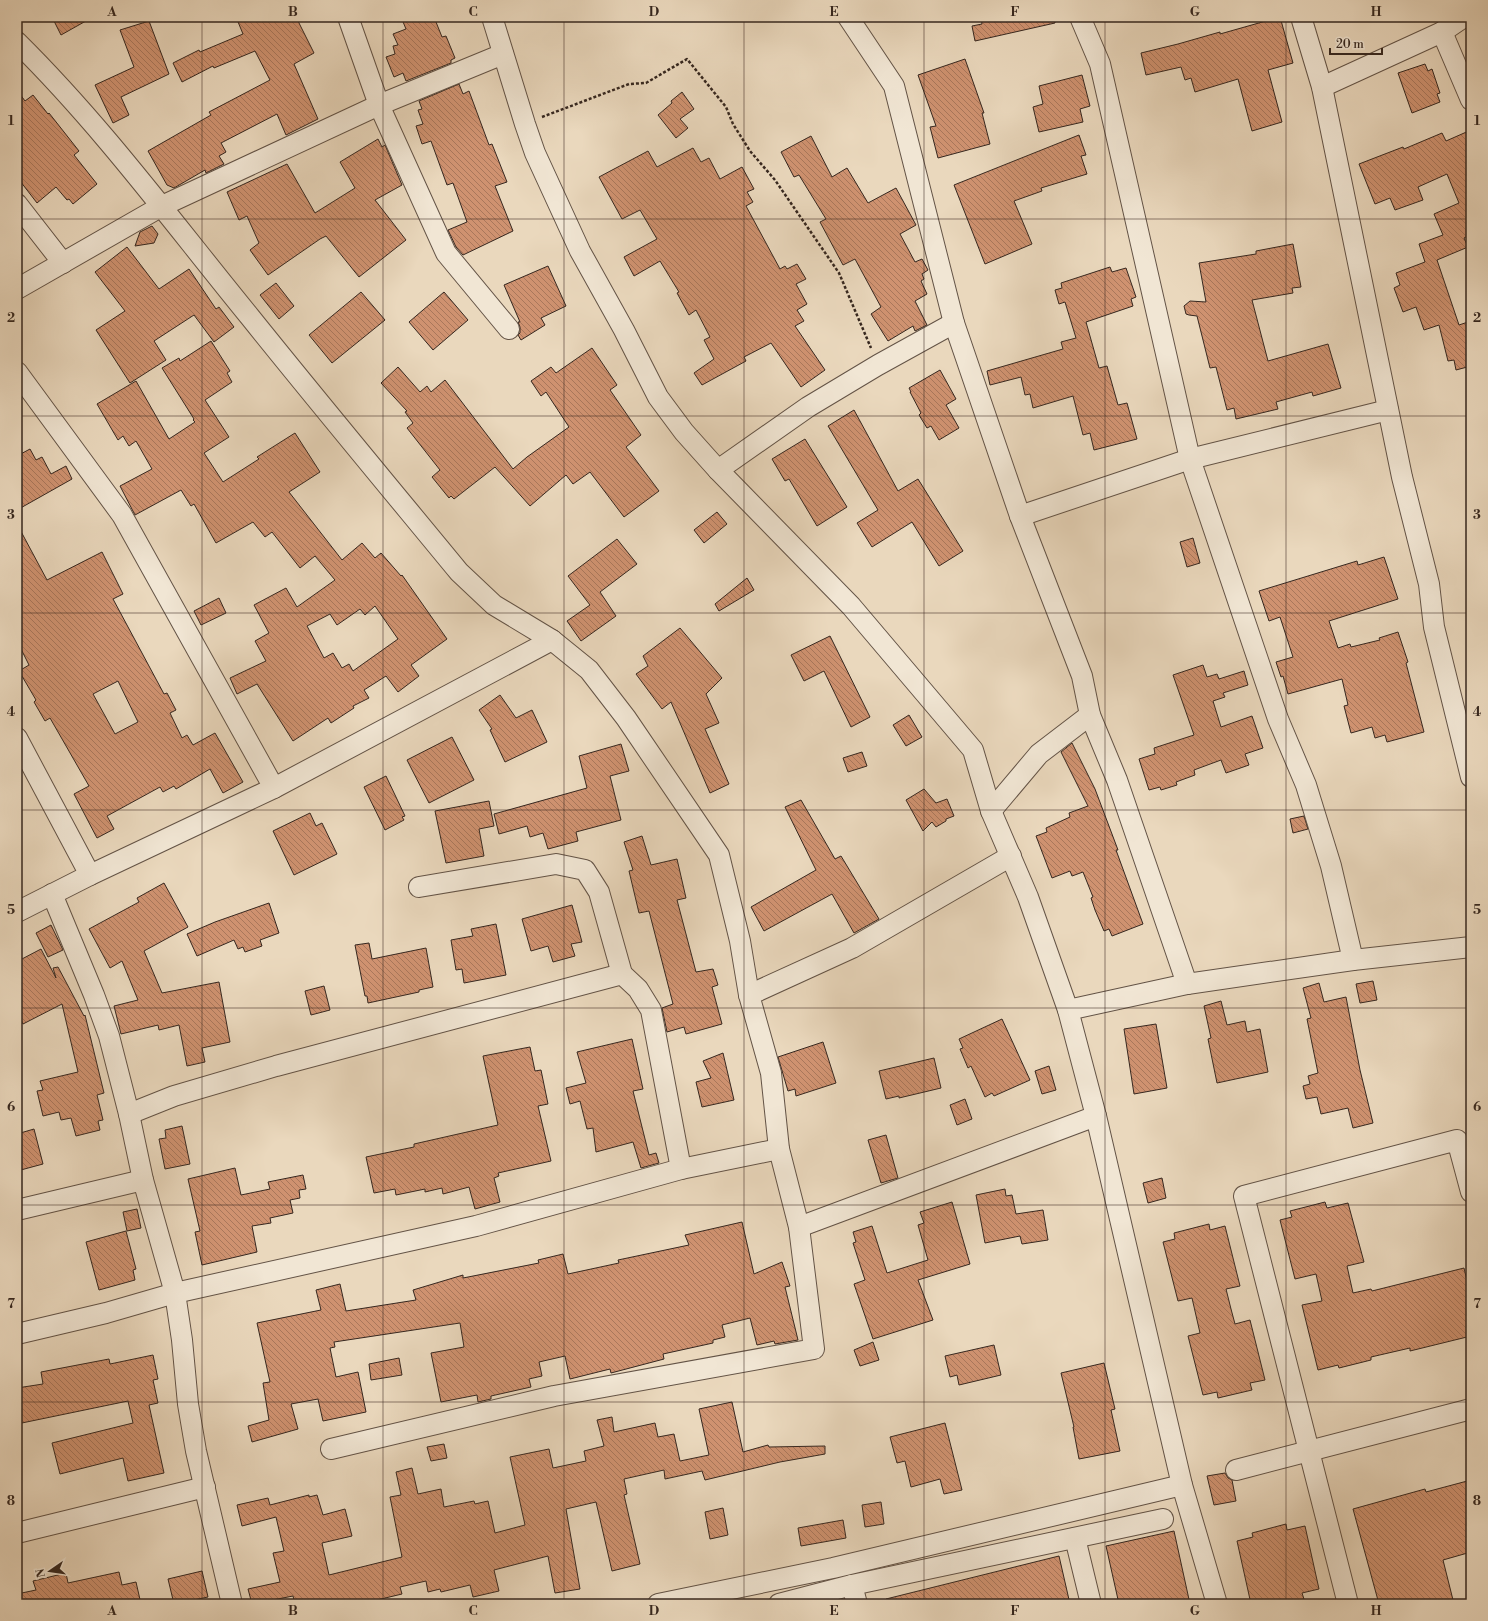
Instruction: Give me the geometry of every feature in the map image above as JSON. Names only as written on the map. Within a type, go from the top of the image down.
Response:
[{"type":"street","points":[[348,17],[379,105],[446,253],[509,329]]},
{"type":"street","points":[[492,17],[535,153],[580,251],[624,330],[658,397],[684,432],[718,470],[851,606],[973,750],[991,810],[1028,897],[1068,1010],[1096,1116],[1182,1485],[1217,1604]]},
{"type":"street","points":[[848,17],[894,86],[954,323],[1020,516],[1082,676],[1090,715],[1117,780],[1187,984]]},
{"type":"street","points":[[1080,17],[1100,64],[1190,459],[1278,720],[1306,785],[1332,866],[1353,960]]},
{"type":"street","points":[[1301,17],[1322,87],[1402,477],[1430,584],[1434,628],[1471,777]]},
{"type":"street","points":[[1322,87],[1442,32],[1464,17]]},
{"type":"street","points":[[1442,32],[1471,100]]},
{"type":"street","points":[[17,42],[48,73],[162,206],[249,317],[459,572],[494,605],[552,640],[589,670],[626,718],[719,855],[740,941],[749,995],[771,1073],[779,1149],[799,1227],[814,1349],[554,1396],[331,1449]]},
{"type":"street","points":[[17,289],[162,206],[379,105],[503,54]]},
{"type":"street","points":[[17,204],[64,263]]},
{"type":"street","points":[[718,470],[808,407],[878,365],[954,323]]},
{"type":"street","points":[[17,372],[122,516],[274,788]]},
{"type":"street","points":[[1020,516],[1190,459],[1388,410]]},
{"type":"street","points":[[17,912],[90,874],[274,788],[552,640]]},
{"type":"street","points":[[991,810],[1039,754],[1090,715]]},
{"type":"street","points":[[17,738],[90,874]]},
{"type":"street","points":[[749,995],[852,948],[1011,856]]},
{"type":"street","points":[[419,887],[556,864],[585,870],[599,892],[622,974],[638,989],[651,1010],[681,1169]]},
{"type":"street","points":[[52,894],[91,988],[106,1029],[130,1114],[143,1180],[175,1293],[182,1340],[188,1404],[196,1451],[232,1604]]},
{"type":"street","points":[[1068,1010],[1187,984],[1353,960],[1471,947]]},
{"type":"street","points":[[130,1114],[174,1096],[276,1066],[622,974]]},
{"type":"street","points":[[799,1227],[1096,1116]]},
{"type":"street","points":[[1348,1604],[1244,1196],[1457,1140],[1471,1192]]},
{"type":"street","points":[[17,1334],[106,1313],[175,1293],[476,1226],[681,1169],[779,1149]]},
{"type":"street","points":[[17,1210],[143,1180]]},
{"type":"street","points":[[1236,1470],[1471,1409]]},
{"type":"street","points":[[658,1604],[833,1568],[1182,1485]]},
{"type":"street","points":[[17,1533],[205,1487]]},
{"type":"street","points":[[779,1604],[855,1595],[1075,1538],[1163,1519]]},
{"type":"street","points":[[1075,1538],[1091,1604]]},
{"type":"path","points":[[525,124],[629,84],[646,83],[687,58],[726,106],[733,124],[750,151],[775,180],[839,273],[878,365]]},
{"type":"building","points":[[52,17],[93,17],[61,35]]},
{"type":"building","points":[[236,17],[296,17],[314,53],[294,64],[318,119],[286,135],[277,114],[221,143],[226,152],[219,156],[224,164],[206,173],[205,170],[174,188],[167,185],[148,151],[211,115],[209,112],[270,80],[255,51],[214,68],[213,66],[182,82],[173,63],[199,50],[200,52],[243,34]]},
{"type":"building","points":[[401,17],[434,17],[442,37],[446,36],[455,58],[451,60],[451,63],[406,81],[403,73],[394,77],[386,57],[395,54],[393,46],[398,45],[393,34],[406,29]]},
{"type":"building","points":[[981,17],[1055,17],[1055,23],[975,41],[972,26],[982,24]]},
{"type":"building","points":[[1280,17],[1293,63],[1268,70],[1282,122],[1252,131],[1238,79],[1195,92],[1191,78],[1185,80],[1181,67],[1146,75],[1141,53],[1220,32],[1220,34]]},
{"type":"building","points":[[149,21],[169,74],[121,97],[129,115],[113,123],[95,85],[134,67],[120,30]]},
{"type":"building","points":[[965,59],[984,113],[982,113],[990,144],[938,158],[930,127],[936,126],[918,75]]},
{"type":"building","points":[[1425,64],[1428,71],[1432,69],[1440,93],[1437,94],[1440,102],[1412,113],[1398,73]]},
{"type":"building","points":[[1082,75],[1090,106],[1080,109],[1083,122],[1039,132],[1033,107],[1043,104],[1039,86]]},
{"type":"building","points":[[459,84],[463,94],[469,91],[489,145],[492,144],[507,182],[495,186],[513,231],[463,255],[456,247],[448,230],[467,222],[453,183],[447,185],[431,141],[422,144],[416,126],[423,124],[418,110],[422,109],[419,101]]},
{"type":"building","points":[[17,90],[25,101],[33,95],[48,114],[49,113],[79,151],[74,155],[97,184],[73,204],[69,199],[67,200],[56,187],[37,203],[17,177]]},
{"type":"building","points":[[682,92],[694,109],[680,119],[688,128],[676,138],[658,115]]},
{"type":"building","points":[[1471,130],[1471,234],[1464,238],[1468,247],[1437,260],[1459,325],[1471,321],[1471,366],[1456,370],[1454,360],[1448,361],[1439,325],[1424,330],[1416,307],[1403,312],[1394,288],[1400,285],[1396,273],[1425,262],[1419,244],[1443,235],[1434,214],[1459,203],[1447,174],[1418,187],[1423,200],[1395,210],[1390,198],[1375,204],[1359,164],[1403,147],[1404,149],[1442,133],[1446,141]]},
{"type":"building","points":[[1079,135],[1086,155],[1081,156],[1087,174],[1041,188],[1042,191],[1014,201],[1032,244],[985,264],[954,185]]},
{"type":"building","points":[[811,136],[832,177],[847,168],[868,203],[896,188],[916,225],[900,234],[915,262],[922,259],[928,270],[922,274],[924,279],[921,281],[927,294],[915,301],[927,325],[915,331],[913,326],[888,341],[871,314],[881,307],[855,259],[843,265],[820,222],[826,219],[799,175],[794,177],[781,152]]},
{"type":"building","points":[[378,139],[382,147],[385,145],[402,185],[375,200],[406,240],[359,277],[326,236],[268,275],[250,250],[259,243],[247,216],[239,220],[227,192],[287,164],[315,213],[355,188],[340,162]]},
{"type":"building","points":[[693,148],[701,162],[709,158],[720,179],[742,167],[754,189],[747,192],[753,202],[746,206],[780,269],[785,266],[787,269],[797,264],[806,279],[796,284],[807,304],[797,310],[804,321],[795,326],[825,370],[801,387],[771,343],[744,357],[746,361],[702,385],[694,373],[714,359],[704,340],[710,337],[696,310],[689,315],[677,293],[679,292],[660,261],[634,276],[624,257],[657,239],[640,210],[622,219],[599,177],[648,151],[657,167]]},
{"type":"building","points":[[152,226],[158,234],[154,243],[135,246],[140,232]]},
{"type":"building","points":[[1293,244],[1301,287],[1292,288],[1293,293],[1252,300],[1268,361],[1328,344],[1341,388],[1313,396],[1312,392],[1276,402],[1278,409],[1236,419],[1234,408],[1227,410],[1216,367],[1210,368],[1197,316],[1186,314],[1184,306],[1190,301],[1206,302],[1199,263],[1256,254],[1256,251]]},
{"type":"building","points":[[127,247],[159,289],[189,269],[216,309],[219,307],[234,327],[214,342],[194,315],[154,341],[166,360],[130,383],[96,330],[125,311],[95,272]]},
{"type":"building","points":[[548,266],[566,306],[541,318],[545,325],[521,340],[518,335],[520,333],[520,327],[518,322],[520,322],[504,285]]},
{"type":"building","points":[[1110,267],[1112,272],[1126,268],[1136,297],[1131,299],[1133,306],[1086,322],[1099,368],[1107,366],[1118,405],[1127,403],[1137,439],[1094,450],[1090,433],[1083,435],[1073,396],[1033,408],[1030,394],[1025,395],[1021,377],[990,385],[987,371],[1063,349],[1061,342],[1076,338],[1065,302],[1059,304],[1055,290],[1062,288],[1061,283]]},
{"type":"building","points":[[276,283],[294,306],[279,319],[260,295]]},
{"type":"building","points":[[361,292],[385,320],[332,363],[309,335]]},
{"type":"building","points":[[444,292],[468,320],[433,350],[409,322]]},
{"type":"building","points":[[211,341],[230,371],[227,373],[232,382],[205,400],[229,437],[204,453],[223,482],[259,459],[257,457],[295,433],[320,472],[289,492],[342,560],[362,543],[375,558],[381,553],[401,576],[402,575],[447,639],[411,665],[419,676],[398,692],[386,676],[364,690],[369,698],[353,706],[354,708],[331,723],[328,718],[293,741],[257,684],[237,694],[230,678],[266,661],[255,641],[269,633],[254,605],[286,588],[297,607],[335,580],[315,556],[300,568],[272,532],[265,537],[253,522],[216,543],[194,504],[191,506],[181,490],[135,515],[120,486],[152,469],[136,441],[129,446],[123,436],[118,440],[97,404],[136,381],[169,439],[195,422],[162,368],[179,358],[180,361]],"holes":[[[375,606],[398,639],[353,671],[349,664],[342,668],[333,653],[324,658],[307,626],[330,614],[337,625],[360,609],[365,615]]]},
{"type":"building","points":[[592,348],[617,385],[610,390],[641,435],[626,447],[659,491],[624,517],[590,472],[573,484],[566,475],[530,506],[495,467],[454,499],[451,496],[449,498],[432,477],[440,470],[407,428],[413,423],[405,412],[407,411],[381,383],[398,367],[420,392],[427,386],[431,392],[445,380],[513,469],[569,427],[546,392],[541,396],[531,381],[551,367],[556,373]]},
{"type":"building","points":[[940,370],[956,399],[946,405],[959,428],[939,440],[931,426],[927,428],[919,415],[921,413],[909,388]]},
{"type":"building","points":[[854,410],[898,491],[918,479],[963,551],[939,566],[912,522],[872,547],[857,523],[878,510],[828,426]]},
{"type":"building","points":[[805,439],[847,507],[817,526],[789,479],[785,481],[772,459]]},
{"type":"building","points":[[30,449],[36,460],[42,457],[51,474],[66,466],[72,479],[17,510],[17,456]]},
{"type":"building","points":[[717,512],[727,524],[704,543],[694,530]]},
{"type":"building","points":[[17,524],[47,580],[102,552],[123,594],[113,599],[164,694],[167,693],[176,710],[170,713],[182,738],[187,735],[193,745],[215,733],[243,782],[223,793],[210,769],[176,789],[174,786],[163,792],[160,787],[107,816],[114,829],[97,838],[74,794],[89,786],[50,718],[45,721],[34,702],[36,700],[19,671],[29,665],[17,641]],"holes":[[[118,681],[138,722],[115,734],[93,694]]]},
{"type":"building","points":[[1193,538],[1200,563],[1187,567],[1180,542]]},
{"type":"building","points":[[617,539],[637,564],[600,592],[616,616],[581,641],[567,621],[590,605],[568,576]]},
{"type":"building","points":[[1384,557],[1398,599],[1329,621],[1338,648],[1350,644],[1351,647],[1380,640],[1379,638],[1398,632],[1408,662],[1406,663],[1424,732],[1387,742],[1385,735],[1375,738],[1372,727],[1351,733],[1344,706],[1348,705],[1342,679],[1288,694],[1283,676],[1281,677],[1276,662],[1293,657],[1280,617],[1269,621],[1259,591],[1357,561],[1358,565]]},
{"type":"building","points":[[747,578],[754,590],[719,611],[715,604]]},
{"type":"building","points":[[219,598],[226,613],[201,625],[194,611]]},
{"type":"building","points":[[680,628],[722,678],[706,694],[719,723],[705,729],[729,784],[710,793],[671,702],[662,709],[636,674],[648,666],[643,656]]},
{"type":"building","points":[[830,636],[870,717],[851,727],[824,671],[804,681],[791,655]]},
{"type":"building","points":[[1203,665],[1207,677],[1217,674],[1219,679],[1244,671],[1248,685],[1223,693],[1225,697],[1213,701],[1221,727],[1252,716],[1263,748],[1245,754],[1249,765],[1226,773],[1221,760],[1194,770],[1195,775],[1176,782],[1177,785],[1161,790],[1160,787],[1149,790],[1139,759],[1155,754],[1154,748],[1194,735],[1173,675]]},
{"type":"building","points":[[500,695],[516,718],[532,710],[547,742],[505,762],[490,730],[492,729],[479,710]]},
{"type":"building","points":[[909,715],[922,737],[906,746],[893,725]]},
{"type":"building","points":[[452,737],[474,780],[429,803],[407,760]]},
{"type":"building","points":[[1072,743],[1095,789],[1118,850],[1116,850],[1143,924],[1112,936],[1109,929],[1104,931],[1095,910],[1091,898],[1093,897],[1083,872],[1072,876],[1070,871],[1052,878],[1036,836],[1047,832],[1046,828],[1070,817],[1069,813],[1088,806],[1061,752]]},
{"type":"building","points":[[621,744],[629,771],[610,776],[621,820],[576,832],[578,841],[548,849],[543,833],[530,837],[527,826],[499,834],[494,814],[587,788],[579,756]]},
{"type":"building","points":[[862,752],[867,766],[848,772],[843,758]]},
{"type":"building","points":[[386,776],[405,816],[402,817],[404,820],[385,830],[364,787]]},
{"type":"building","points":[[924,789],[936,803],[947,799],[954,816],[946,819],[946,821],[936,827],[932,822],[923,831],[906,800]]},
{"type":"building","points":[[801,800],[835,859],[841,856],[879,919],[854,933],[832,894],[764,931],[751,907],[816,870],[785,807]]},
{"type":"building","points":[[489,801],[494,826],[479,829],[484,856],[446,863],[435,811]]},
{"type":"building","points":[[310,813],[316,826],[322,823],[337,854],[294,875],[273,831]]},
{"type":"building","points":[[1304,816],[1308,829],[1293,833],[1290,819]]},
{"type":"building","points":[[642,836],[651,865],[677,859],[686,898],[677,900],[696,972],[713,969],[718,985],[712,987],[722,1024],[686,1034],[684,1027],[667,1032],[662,1008],[673,1004],[649,911],[639,913],[629,871],[633,870],[624,842]]},
{"type":"building","points":[[164,883],[188,927],[144,951],[162,993],[219,982],[230,1042],[202,1048],[205,1062],[187,1066],[179,1025],[159,1030],[158,1025],[121,1034],[114,1006],[138,1000],[122,961],[110,968],[89,929],[139,902],[137,898]]},
{"type":"building","points":[[269,903],[279,933],[260,940],[262,946],[245,952],[243,947],[238,949],[234,940],[197,956],[187,934],[215,922]]},
{"type":"building","points":[[572,905],[582,942],[571,944],[575,956],[553,962],[548,946],[531,951],[522,919]]},
{"type":"building","points":[[496,924],[506,975],[464,983],[462,969],[456,970],[451,940],[473,936],[471,929]]},
{"type":"building","points":[[51,925],[63,950],[48,957],[36,933]]},
{"type":"building","points":[[369,943],[372,959],[426,948],[433,987],[419,990],[419,992],[368,1003],[367,996],[365,996],[355,945]]},
{"type":"building","points":[[41,949],[56,978],[53,968],[58,967],[84,1016],[85,1015],[104,1093],[97,1095],[103,1120],[98,1121],[100,1130],[76,1136],[71,1118],[61,1120],[59,1112],[43,1116],[37,1091],[43,1090],[40,1081],[78,1072],[62,1004],[23,1024],[17,1012],[17,967],[22,964],[20,960]]},
{"type":"building","points":[[1373,981],[1377,1000],[1360,1003],[1356,984]]},
{"type":"building","points":[[1319,983],[1324,1002],[1346,997],[1360,1070],[1373,1123],[1353,1128],[1348,1108],[1321,1114],[1317,1097],[1306,1099],[1303,1086],[1310,1084],[1308,1076],[1318,1073],[1307,1019],[1311,1018],[1303,988]]},
{"type":"building","points":[[324,986],[330,1010],[311,1015],[305,991]]},
{"type":"building","points":[[1221,1001],[1227,1025],[1245,1021],[1247,1032],[1260,1029],[1268,1072],[1217,1083],[1208,1039],[1211,1038],[1204,1006]]},
{"type":"building","points":[[1002,1019],[1030,1080],[994,1096],[992,1093],[985,1097],[971,1066],[968,1068],[960,1049],[963,1048],[959,1039]]},
{"type":"building","points":[[1156,1024],[1167,1088],[1134,1094],[1124,1029]]},
{"type":"building","points":[[632,1039],[643,1089],[633,1091],[649,1155],[656,1153],[659,1163],[641,1168],[633,1142],[596,1152],[593,1128],[587,1129],[580,1101],[570,1104],[566,1088],[586,1083],[577,1052]]},
{"type":"building","points":[[823,1042],[836,1083],[796,1096],[795,1089],[788,1091],[778,1057]]},
{"type":"building","points":[[530,1047],[535,1071],[541,1070],[548,1104],[538,1106],[551,1161],[498,1173],[499,1176],[494,1178],[500,1202],[475,1209],[469,1187],[443,1194],[442,1188],[425,1192],[425,1189],[396,1195],[395,1189],[374,1193],[366,1157],[414,1147],[414,1144],[498,1125],[483,1056]]},
{"type":"building","points":[[723,1053],[734,1100],[702,1107],[696,1082],[711,1078],[703,1061]]},
{"type":"building","points":[[934,1058],[941,1088],[899,1098],[899,1096],[886,1099],[879,1071]]},
{"type":"building","points":[[1049,1066],[1056,1090],[1042,1094],[1035,1071]]},
{"type":"building","points":[[965,1099],[972,1119],[957,1125],[950,1105]]},
{"type":"building","points":[[182,1126],[190,1164],[165,1169],[159,1139],[166,1138],[165,1130]]},
{"type":"building","points":[[34,1129],[43,1164],[17,1171],[17,1134]]},
{"type":"building","points":[[886,1135],[898,1178],[881,1183],[868,1140]]},
{"type":"building","points":[[235,1168],[241,1195],[270,1189],[268,1182],[303,1175],[306,1189],[299,1190],[300,1198],[290,1200],[293,1213],[270,1218],[271,1223],[252,1226],[257,1252],[202,1265],[195,1232],[200,1231],[188,1179]]},
{"type":"building","points":[[1162,1178],[1166,1198],[1148,1203],[1143,1183]]},
{"type":"building","points":[[1005,1189],[1006,1196],[1012,1195],[1016,1214],[1043,1210],[1048,1240],[1022,1244],[1020,1236],[985,1243],[976,1195]]},
{"type":"building","points":[[952,1202],[970,1264],[918,1280],[933,1320],[873,1339],[854,1284],[865,1280],[853,1243],[856,1242],[853,1232],[872,1226],[887,1273],[928,1260],[918,1225],[924,1223],[920,1212]]},
{"type":"building","points":[[1325,1202],[1327,1208],[1348,1203],[1364,1262],[1347,1266],[1353,1293],[1371,1289],[1372,1291],[1464,1268],[1471,1298],[1471,1336],[1410,1351],[1410,1348],[1371,1357],[1371,1360],[1339,1368],[1338,1365],[1318,1370],[1302,1305],[1322,1301],[1316,1274],[1295,1279],[1280,1220],[1292,1217],[1290,1211]]},
{"type":"building","points":[[137,1209],[141,1228],[127,1231],[123,1212]]},
{"type":"building","points":[[742,1222],[754,1274],[782,1262],[790,1286],[785,1287],[798,1340],[775,1344],[774,1341],[757,1345],[750,1318],[722,1325],[725,1337],[713,1340],[713,1343],[663,1354],[664,1359],[611,1373],[610,1369],[570,1379],[565,1356],[539,1362],[542,1376],[529,1379],[531,1387],[491,1396],[491,1399],[478,1402],[477,1395],[441,1402],[431,1353],[464,1347],[460,1323],[334,1342],[335,1347],[330,1348],[336,1377],[358,1372],[366,1412],[323,1421],[318,1399],[291,1404],[298,1429],[252,1442],[248,1426],[269,1420],[263,1383],[270,1382],[257,1323],[321,1310],[316,1290],[340,1284],[346,1311],[416,1300],[413,1290],[463,1275],[463,1278],[539,1263],[538,1260],[563,1254],[568,1274],[619,1263],[618,1260],[689,1245],[685,1235]]},
{"type":"building","points":[[1209,1224],[1210,1230],[1225,1226],[1240,1286],[1226,1289],[1231,1309],[1235,1324],[1250,1320],[1265,1380],[1250,1383],[1252,1390],[1218,1398],[1217,1392],[1203,1395],[1188,1336],[1200,1333],[1192,1298],[1178,1301],[1163,1242],[1175,1239],[1174,1233]]},
{"type":"building","points":[[126,1231],[136,1269],[133,1270],[135,1280],[99,1290],[86,1242]]},
{"type":"building","points":[[873,1342],[879,1360],[860,1366],[854,1350]]},
{"type":"building","points":[[994,1345],[1001,1375],[959,1385],[957,1375],[950,1377],[945,1356]]},
{"type":"building","points":[[153,1355],[158,1379],[153,1380],[158,1403],[149,1405],[164,1473],[128,1481],[123,1458],[60,1474],[52,1443],[133,1423],[128,1401],[17,1424],[17,1388],[43,1384],[41,1372],[109,1359],[110,1364]]},
{"type":"building","points":[[399,1358],[402,1375],[371,1380],[369,1364]]},
{"type":"building","points":[[1104,1363],[1115,1409],[1111,1410],[1120,1451],[1079,1459],[1074,1427],[1061,1373]]},
{"type":"building","points":[[732,1402],[743,1452],[768,1445],[769,1447],[825,1446],[825,1454],[780,1462],[705,1480],[702,1471],[665,1479],[664,1470],[624,1479],[627,1494],[624,1495],[640,1564],[612,1571],[596,1502],[566,1509],[580,1589],[555,1593],[548,1556],[494,1570],[499,1591],[473,1597],[470,1585],[441,1592],[440,1589],[428,1592],[426,1581],[400,1587],[402,1594],[360,1604],[295,1604],[293,1596],[252,1604],[248,1589],[280,1582],[273,1553],[284,1551],[276,1517],[242,1526],[237,1505],[268,1498],[270,1505],[309,1495],[309,1497],[317,1495],[323,1515],[345,1509],[352,1536],[322,1543],[329,1575],[402,1557],[390,1497],[401,1495],[396,1472],[412,1468],[418,1494],[441,1489],[444,1507],[474,1501],[475,1504],[488,1501],[495,1533],[525,1525],[510,1457],[549,1449],[553,1468],[586,1461],[584,1451],[604,1446],[597,1420],[612,1417],[614,1432],[655,1423],[658,1437],[674,1434],[680,1461],[709,1455],[699,1409]]},
{"type":"building","points":[[945,1423],[962,1490],[944,1494],[940,1479],[911,1487],[905,1461],[897,1463],[890,1437]]},
{"type":"building","points":[[444,1444],[447,1458],[431,1461],[427,1447]]},
{"type":"building","points":[[1225,1473],[1228,1478],[1232,1480],[1236,1501],[1214,1505],[1207,1476]]},
{"type":"building","points":[[1471,1480],[1471,1552],[1443,1560],[1454,1604],[1379,1604],[1353,1509],[1425,1489],[1426,1492]]},
{"type":"building","points":[[881,1502],[884,1524],[865,1527],[862,1505]]},
{"type":"building","points":[[723,1508],[728,1535],[710,1539],[705,1512]]},
{"type":"building","points":[[843,1520],[846,1538],[801,1546],[798,1528]]},
{"type":"building","points":[[1286,1524],[1287,1530],[1305,1526],[1319,1589],[1302,1593],[1304,1599],[1281,1604],[1271,1604],[1270,1600],[1251,1604],[1237,1541],[1253,1537],[1252,1533]]},
{"type":"building","points":[[1174,1531],[1190,1604],[1119,1604],[1106,1546]]},
{"type":"building","points":[[1059,1556],[1070,1604],[887,1604],[886,1599]]},
{"type":"building","points":[[202,1571],[208,1597],[174,1604],[168,1579]]},
{"type":"building","points":[[119,1572],[122,1585],[136,1582],[141,1604],[17,1604],[17,1594],[36,1590],[33,1581],[66,1573],[68,1583]]}]
